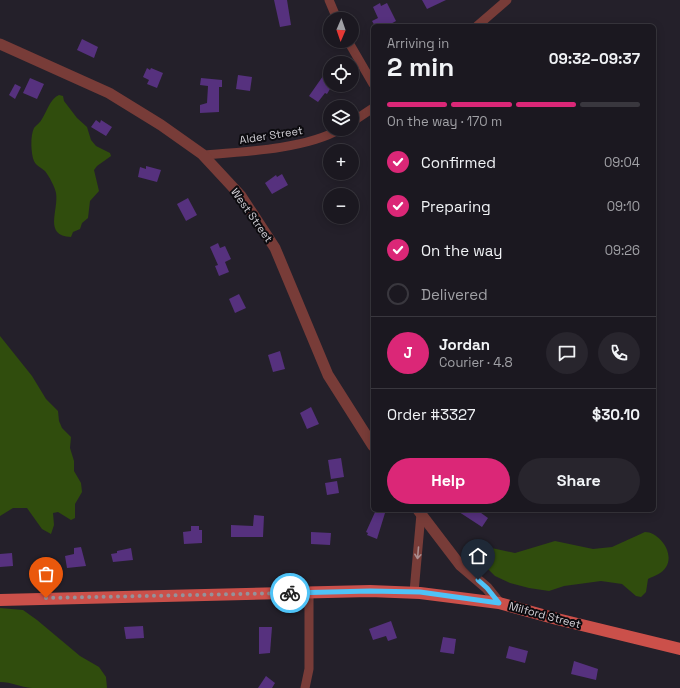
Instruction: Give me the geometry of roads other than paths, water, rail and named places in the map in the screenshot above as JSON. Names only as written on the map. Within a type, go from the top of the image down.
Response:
[{"type":"main road","name":"Milford Street","points":[[0,600],[309,592],[414,592],[499,603],[680,649]]},
{"type":"street","points":[[329,0],[334,12]]},
{"type":"street","points":[[479,24],[507,0]]},
{"type":"street","name":"West Street","points":[[0,44],[109,93],[161,125],[203,155],[241,196],[275,248],[328,376],[371,443]]},
{"type":"street","points":[[352,48],[371,81]]},
{"type":"street","points":[[359,117],[371,109]]},
{"type":"street","name":"Alder Street","points":[[203,155],[270,149],[305,142],[323,135]]},
{"type":"street","points":[[414,592],[420,512]]},
{"type":"street","points":[[420,512],[460,565],[487,588],[499,603]]},
{"type":"street","points":[[305,688],[309,669],[309,592]]}]
